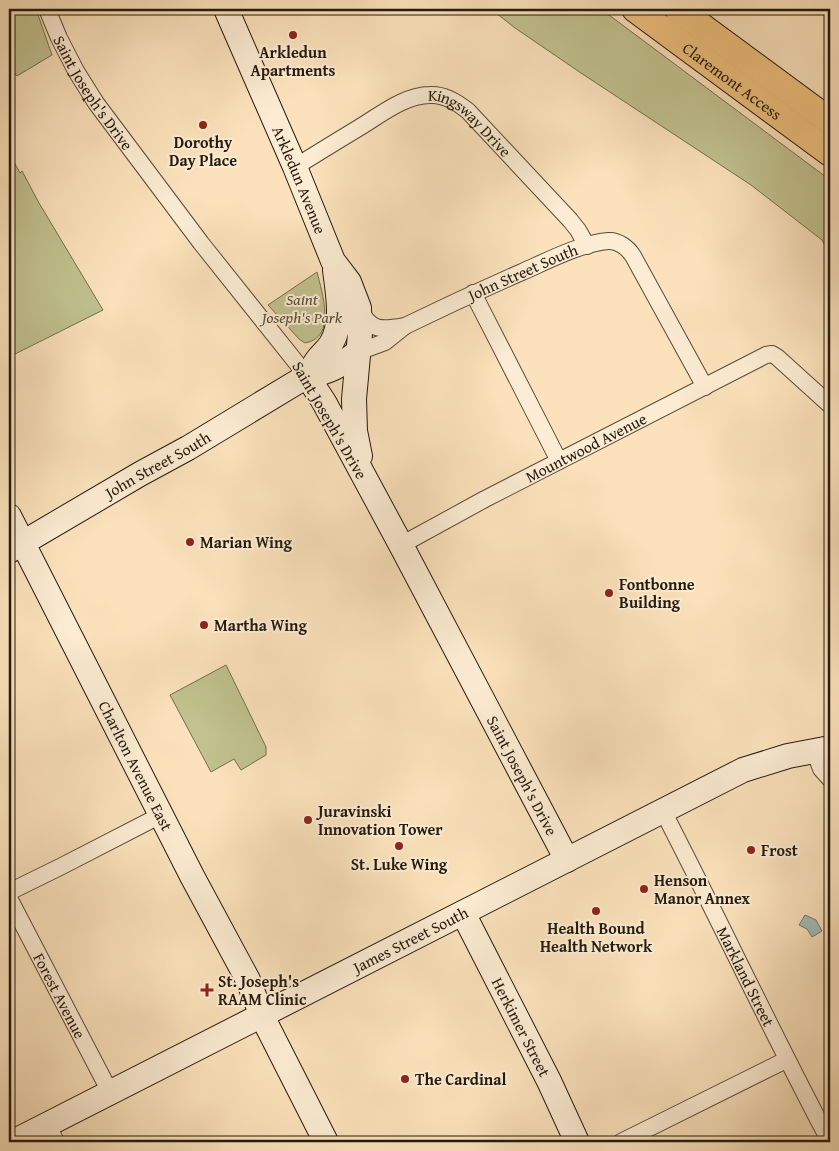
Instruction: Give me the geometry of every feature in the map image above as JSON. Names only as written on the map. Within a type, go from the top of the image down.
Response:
[{"type":"main road","name":"Arkledun Avenue","points":[[226,9],[295,167],[333,261],[349,282],[359,308],[360,328],[354,416],[365,480]]},
{"type":"main road","name":"Claremont Access","points":[[635,9],[830,153]]},
{"type":"main road","name":"Claremont Access","points":[[678,9],[830,121]]},
{"type":"main road","name":"John Street South","points":[[307,376],[332,343],[338,326],[339,301],[333,261]]},
{"type":"main road","name":"John Street South","points":[[16,547],[188,448],[307,376],[332,370],[358,352]]},
{"type":"main road","name":"Saint Joseph's Drive","points":[[307,376],[324,402],[401,545],[567,860]]},
{"type":"main road","name":"Charlton Avenue East","points":[[9,516],[16,547],[248,980],[262,1016],[326,1142]]},
{"type":"main road","name":"James Street South","points":[[13,1142],[52,1134],[110,1092],[743,770],[788,756],[822,749]]},
{"type":"main road","name":"Herkimer Street","points":[[462,913],[577,1142]]},
{"type":"street","name":"Saint Joseph's Drive","points":[[48,9],[59,38],[76,71],[96,103],[201,243],[307,376]]},
{"type":"street","name":"Kingsway Drive","points":[[295,167],[396,106],[415,97],[429,94],[438,95],[459,103],[468,111],[570,220],[587,246]]},
{"type":"street","name":"John Street South","points":[[358,352],[385,342],[404,326],[547,260],[587,246],[609,241],[621,244],[631,252],[705,388]]},
{"type":"street","points":[[473,293],[559,461]]},
{"type":"street","name":"John Street South","points":[[359,308],[366,321],[378,328],[404,326]]},
{"type":"street","name":"Mountwood Avenue","points":[[401,545],[559,461],[705,388],[766,355],[772,354],[777,357],[830,405]]},
{"type":"street","points":[[822,749],[821,768],[830,779]]},
{"type":"street","name":"Markland Street","points":[[663,811],[706,894],[786,1060],[830,1142]]},
{"type":"street","points":[[9,892],[161,815]]},
{"type":"street","name":"Forest Avenue","points":[[9,898],[110,1092]]},
{"type":"street","points":[[621,1142],[786,1060]]},
{"type":"green space","points":[[9,9],[36,9],[52,55],[17,76],[9,66]]},
{"type":"green space","points":[[491,9],[601,9],[830,180],[830,255],[822,240],[751,185],[581,73],[515,28]]},
{"type":"green space","points":[[9,153],[20,173],[22,171],[103,310],[9,357]]},
{"type":"green space","name":"Saint Joseph's Park","points":[[317,272],[324,302],[324,324],[321,333],[315,339],[305,343],[299,339],[268,305]]},
{"type":"green space","points":[[226,665],[266,747],[266,755],[241,770],[234,759],[211,772],[170,695]]},
{"type":"water","points":[[805,915],[816,920],[822,931],[812,937],[807,929],[799,925]]},
{"type":"place","name":"Arkledun Apartments","points":[[293,35]]},
{"type":"place","name":"Dorothy Day Place","points":[[203,125]]},
{"type":"place","name":"Marian Wing","points":[[190,542]]},
{"type":"place","name":"Fontbonne Building","points":[[609,593]]},
{"type":"place","name":"Martha Wing","points":[[204,625]]},
{"type":"place","name":"Juravinski Innovation Tower","points":[[308,820]]},
{"type":"place","name":"St. Luke Wing","points":[[399,846]]},
{"type":"place","name":"Frost","points":[[751,850]]},
{"type":"place","name":"Henson Manor Annex","points":[[644,889]]},
{"type":"place","name":"Health Bound Health Network","points":[[596,911]]},
{"type":"place","name":"St. Joseph's RAAM Clinic","points":[[207,990]]},
{"type":"place","name":"The Cardinal","points":[[405,1079]]}]
